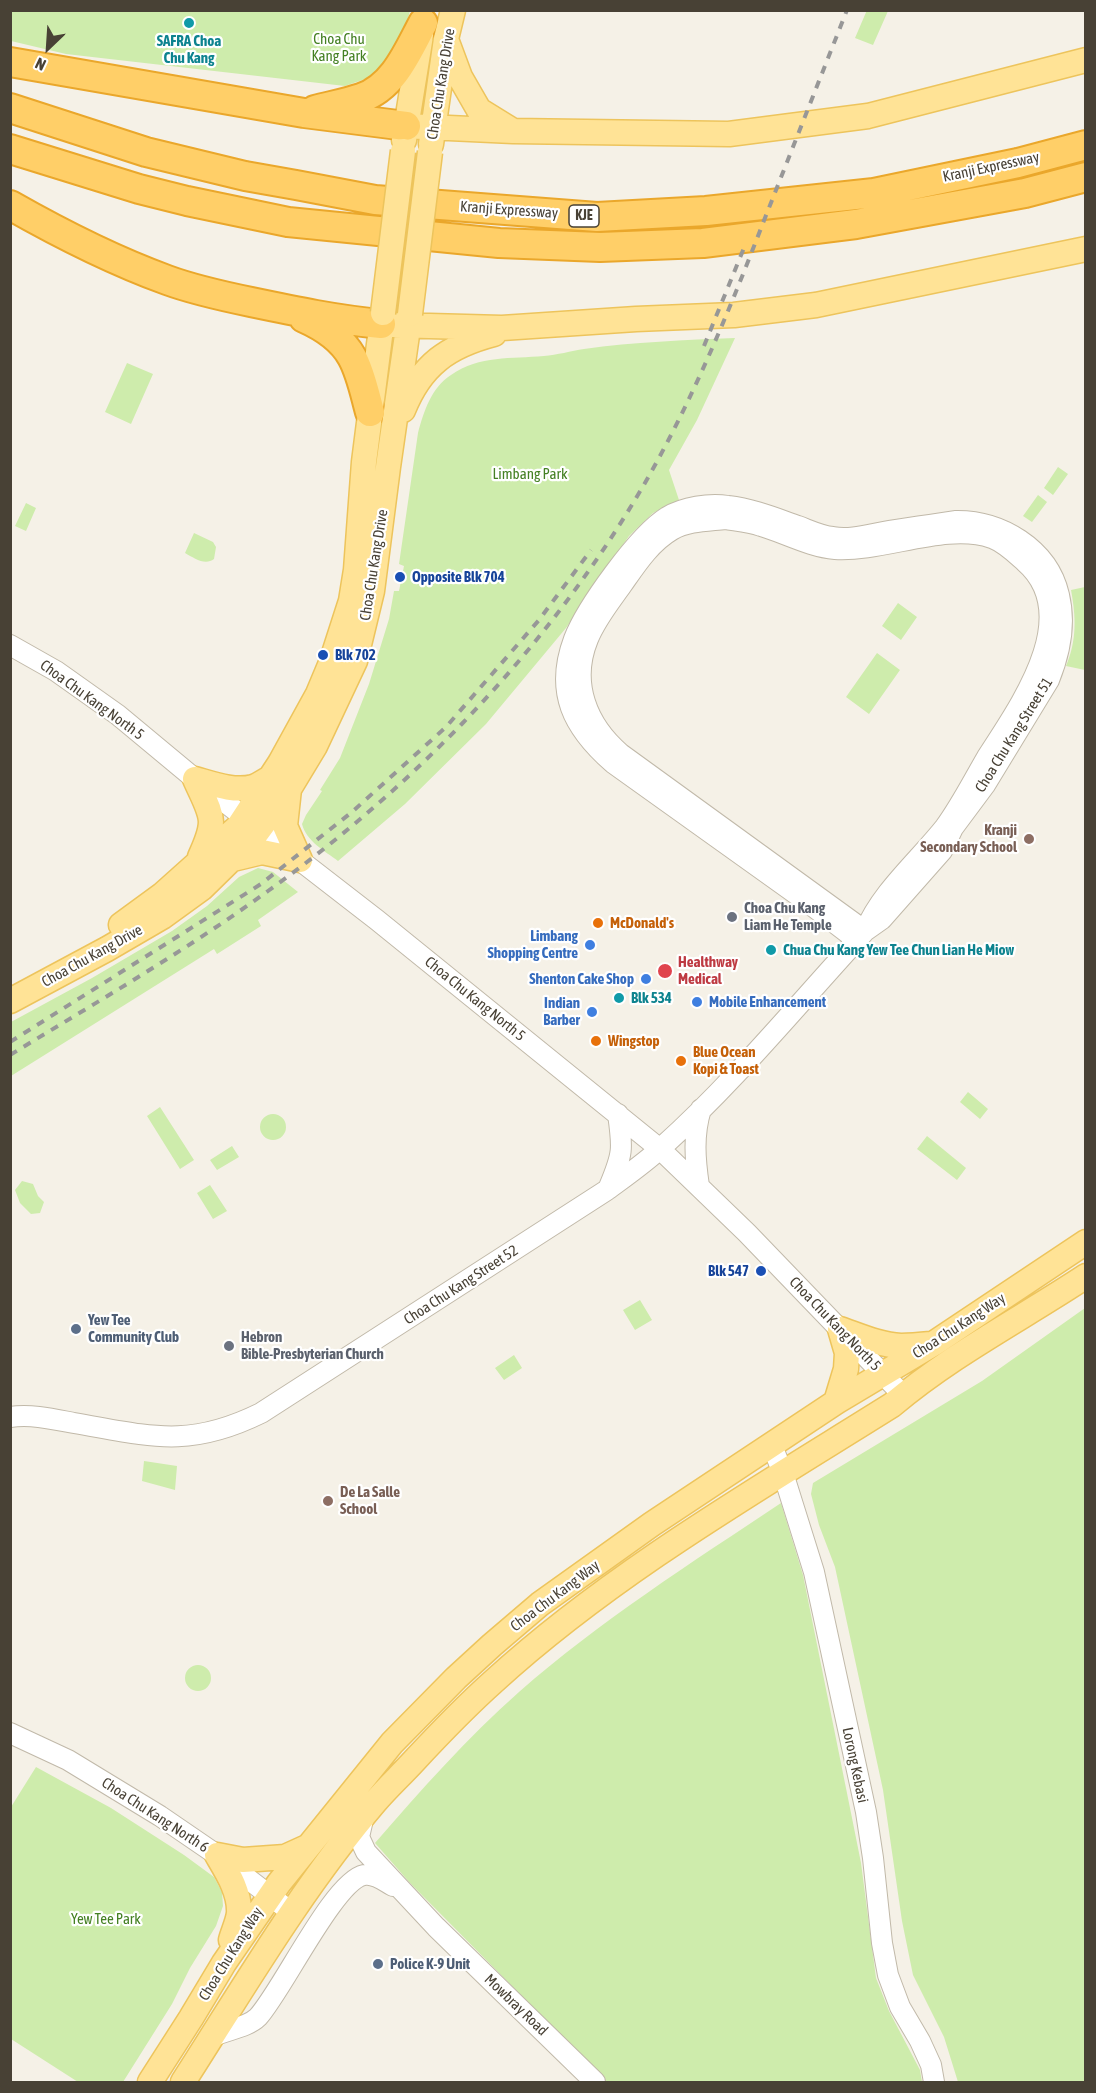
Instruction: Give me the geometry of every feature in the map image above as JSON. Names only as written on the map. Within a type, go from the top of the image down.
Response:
[{"type":"highway","points":[[304,112],[363,97],[384,84],[402,62],[424,16]]},
{"type":"highway","points":[[10,62],[304,112],[414,135]]},
{"type":"highway","name":"Kranji Expressway","points":[[10,108],[146,152],[375,200],[597,217],[706,212],[874,193],[1018,163],[1086,145]]},
{"type":"highway","name":"Kranji Expressway","points":[[10,149],[139,189],[288,222],[498,243],[600,247],[703,243],[856,224],[1025,193],[1086,177]]},
{"type":"highway","points":[[10,205],[58,233],[116,260],[203,292],[317,315],[396,319]]},
{"type":"highway","points":[[276,308],[317,324],[331,333],[352,356],[370,412]]},
{"type":"main road","name":"Choa Chu Kang Drive","points":[[414,135],[446,39],[453,10]]},
{"type":"main road","name":"Choa Chu Kang Drive","points":[[10,1001],[162,917],[202,888],[233,859],[251,823],[279,783],[315,746],[355,661],[372,591],[392,437],[396,319],[424,16]]},
{"type":"main road","points":[[446,39],[460,77],[479,110],[513,131]]},
{"type":"main road","points":[[414,135],[513,131],[729,134],[868,116],[1086,60]]},
{"type":"main road","name":"Choa Chu Kang Drive","points":[[279,783],[300,729],[331,663],[351,601],[356,570],[370,412],[396,319],[430,152],[414,135]]},
{"type":"main road","points":[[396,319],[502,328],[734,315],[816,305],[1086,249]]},
{"type":"main road","points":[[392,437],[410,393],[433,363],[458,346],[498,333],[502,328]]},
{"type":"main road","points":[[195,779],[228,788],[279,783],[285,826],[300,860]]},
{"type":"main road","points":[[195,779],[213,818],[211,834],[196,865]]},
{"type":"main road","name":"Choa Chu Kang Drive","points":[[10,986],[123,924],[162,895],[238,827],[251,823]]},
{"type":"main road","points":[[233,859],[262,852],[300,860]]},
{"type":"main road","name":"Choa Chu Kang Way","points":[[150,2082],[269,1895],[392,1743],[492,1645],[540,1604],[652,1524],[836,1402],[933,1344],[1086,1242]]},
{"type":"main road","name":"Choa Chu Kang Way","points":[[183,2082],[291,1912],[364,1815],[441,1732],[494,1681],[555,1629],[669,1548],[892,1405],[903,1395],[1001,1329],[1086,1276]]},
{"type":"main road","points":[[840,1329],[887,1344],[900,1346],[933,1344]]},
{"type":"main road","points":[[836,1402],[846,1369],[847,1353],[840,1329]]},
{"type":"main road","points":[[217,1855],[243,1860],[285,1857],[307,1847]]},
{"type":"main road","points":[[217,1855],[231,1879],[238,1899],[239,1914],[224,1963]]},
{"type":"street","name":"Choa Chu Kang Street 51","points":[[660,1149],[701,1109],[861,935],[882,919],[942,851],[953,828],[985,786],[1049,680],[1061,644],[1061,607],[1054,579],[1042,562],[1022,542],[995,527],[965,521],[852,537],[833,537],[761,512],[726,505],[696,506],[668,516],[646,534],[627,557],[577,632],[567,666],[566,688],[576,720],[585,736],[613,763],[786,887],[861,935]]},
{"type":"street","name":"Choa Chu Kang North 5","points":[[10,645],[56,671],[118,715],[195,779],[300,860],[660,1149],[747,1233],[903,1395]]},
{"type":"street","points":[[699,1186],[695,1148],[696,1126],[701,1109]]},
{"type":"street","points":[[607,1190],[620,1161],[622,1145],[618,1114]]},
{"type":"street","name":"Choa Chu Kang Street 52","points":[[10,1418],[45,1418],[144,1436],[166,1437],[202,1434],[237,1425],[280,1401],[607,1190],[660,1149]]},
{"type":"street","name":"Lorong Kebasi","points":[[772,1446],[783,1473],[814,1572],[863,1800],[888,1976],[900,2007],[920,2040],[931,2065],[934,2082]]},
{"type":"street","name":"Choa Chu Kang North 6","points":[[10,1733],[68,1760],[160,1816],[217,1855],[291,1912]]},
{"type":"street","name":"Mowbray Road","points":[[364,1815],[359,1837],[362,1845],[436,1927],[595,2082]]},
{"type":"street","points":[[212,2037],[257,2018],[334,1902],[351,1881],[366,1875],[374,1876],[406,1892]]},
{"type":"green space","points":[[867,10],[888,11],[873,45],[855,38]]},
{"type":"green space","name":"Choa Chu Kang Park","points":[[11,11],[410,11],[390,58],[368,78],[345,86],[66,54],[11,41]]},
{"type":"green space","name":"Limbang Park","points":[[735,338],[697,420],[669,470],[679,500],[653,513],[629,536],[566,628],[486,724],[405,804],[338,861],[317,845],[307,836],[302,824],[340,758],[369,684],[389,619],[394,591],[399,591],[404,566],[399,564],[418,433],[426,408],[438,386],[462,369],[484,361],[622,345]]},
{"type":"green space","points":[[127,363],[153,374],[131,424],[105,412]]},
{"type":"green space","points":[[1058,467],[1068,474],[1053,495],[1044,488]]},
{"type":"green space","points":[[1038,495],[1047,502],[1032,522],[1023,516]]},
{"type":"green space","points":[[26,503],[36,508],[26,531],[15,526]]},
{"type":"green space","points":[[194,533],[213,542],[216,547],[214,559],[207,562],[185,553]]},
{"type":"green space","points":[[1086,587],[1085,670],[1066,666],[1072,647],[1074,628],[1071,590]]},
{"type":"green space","points":[[898,603],[917,617],[901,640],[882,626]]},
{"type":"green space","points":[[877,653],[900,670],[869,714],[846,697]]},
{"type":"green space","points":[[258,868],[273,872],[298,892],[258,920],[261,926],[217,954],[214,949],[11,1076],[11,1022],[172,931],[207,906],[239,877]]},
{"type":"green space","points":[[968,1092],[988,1109],[980,1119],[960,1102]]},
{"type":"green space","points":[[160,1107],[194,1160],[180,1169],[147,1116]]},
{"type":"green space","points":[[273,1114],[282,1118],[286,1127],[282,1136],[273,1140],[264,1136],[260,1127],[264,1118]]},
{"type":"green space","points":[[927,1136],[966,1168],[957,1180],[917,1149]]},
{"type":"green space","points":[[232,1146],[239,1157],[217,1170],[210,1160]]},
{"type":"green space","points":[[22,1181],[33,1184],[38,1196],[44,1202],[40,1213],[31,1214],[20,1203],[15,1190]]},
{"type":"green space","points":[[210,1185],[227,1211],[213,1219],[197,1193]]},
{"type":"green space","points":[[640,1300],[652,1320],[635,1330],[623,1310]]},
{"type":"green space","points":[[1085,1308],[1085,2082],[958,2082],[944,2037],[913,1975],[902,1921],[883,1790],[835,1567],[819,1525],[811,1494],[813,1483],[982,1381]]},
{"type":"green space","points":[[514,1355],[522,1368],[504,1380],[495,1368]]},
{"type":"green space","points":[[144,1461],[177,1466],[175,1490],[142,1481]]},
{"type":"green space","points":[[781,1503],[803,1575],[861,1863],[876,1978],[889,2011],[920,2070],[922,2082],[607,2082],[410,1883],[375,1843],[463,1746],[519,1692],[550,1666],[647,1593]]},
{"type":"green space","points":[[198,1665],[207,1669],[211,1678],[207,1687],[198,1691],[189,1687],[185,1678],[189,1669]]},
{"type":"green space","name":"Yew Tee Park","points":[[36,1767],[111,1808],[184,1855],[214,1877],[222,1892],[223,1906],[216,1926],[190,1968],[172,2004],[123,2082],[78,2082],[11,2039],[11,1807]]},
{"type":"railway","points":[[10,1055],[205,934],[268,891],[323,849],[427,758],[476,709],[522,657],[605,547],[642,488],[677,424],[736,291],[847,10]]},
{"type":"railway","points":[[704,346],[746,243]]},
{"type":"railway","points":[[10,1042],[261,884],[352,812],[446,727],[539,620],[591,550]]},
{"type":"place","name":"SAFRA Choa Chu Kang","points":[[189,23]]},
{"type":"place","name":"Opposite Blk 704","points":[[400,577]]},
{"type":"place","name":"Blk 702","points":[[323,655]]},
{"type":"place","name":"Kranji Secondary School","points":[[1029,839]]},
{"type":"place","name":"Choa Chu Kang Liam He Temple","points":[[732,917]]},
{"type":"place","name":"McDonald's","points":[[598,923]]},
{"type":"place","name":"Limbang Shopping Centre","points":[[590,945]]},
{"type":"place","name":"Chua Chu Kang Yew Tee Chun Lian He Miow","points":[[771,950]]},
{"type":"place","name":"Healthway Medical","points":[[665,971]]},
{"type":"place","name":"Shenton Cake Shop","points":[[646,979]]},
{"type":"place","name":"Blk 534","points":[[619,998]]},
{"type":"place","name":"Mobile Enhancement","points":[[697,1002]]},
{"type":"place","name":"Indian Barber","points":[[592,1012]]},
{"type":"place","name":"Wingstop","points":[[596,1041]]},
{"type":"place","name":"Blue Ocean Kopi & Toast","points":[[681,1061]]},
{"type":"place","name":"Blk 547","points":[[761,1271]]},
{"type":"place","name":"Yew Tee Community Club","points":[[76,1329]]},
{"type":"place","name":"Hebron Bible-Presbyterian Church","points":[[229,1346]]},
{"type":"place","name":"De La Salle School","points":[[328,1501]]},
{"type":"place","name":"Police K-9 Unit","points":[[378,1964]]}]
